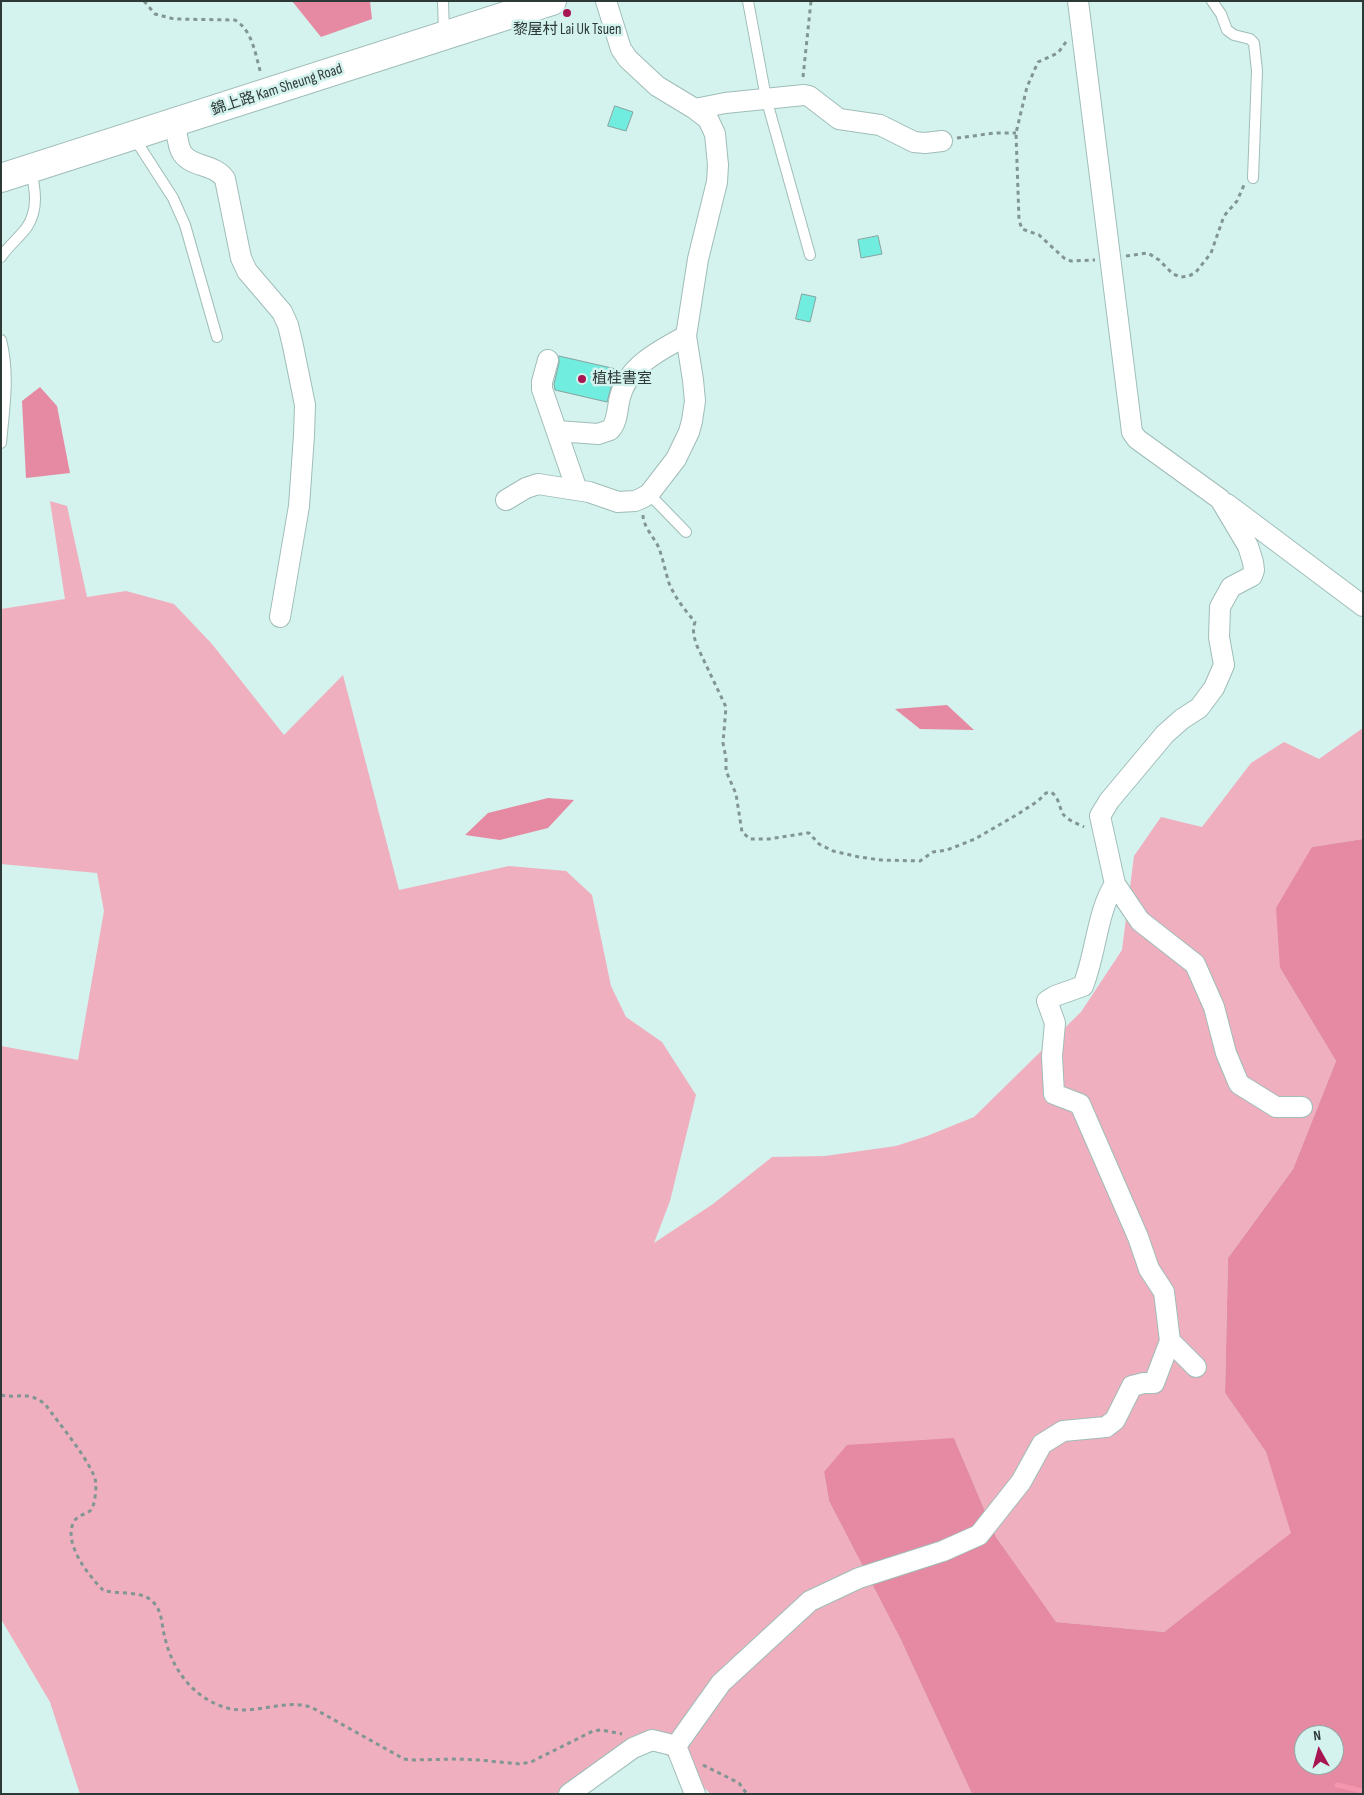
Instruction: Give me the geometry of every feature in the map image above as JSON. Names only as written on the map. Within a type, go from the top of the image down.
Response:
[{"type":"main road","name":"錦上路 Kam Sheung Road","points":[[1,178],[552,1]]},
{"type":"street","points":[[506,500],[526,488],[538,484],[589,492],[618,502],[635,501],[651,495],[676,459],[689,432],[692,421],[695,401],[686,336],[698,259],[717,182],[716,144],[712,125],[708,119],[657,86],[628,60],[621,49],[606,1]]},
{"type":"street","points":[[1078,1],[1132,432],[1137,439],[1363,606]]},
{"type":"street","points":[[695,109],[766,98],[797,95],[809,96],[839,119],[880,125],[914,142],[942,141]]},
{"type":"street","points":[[175,122],[179,147],[183,155],[192,161],[213,168],[221,173],[225,179],[241,258],[247,271],[282,312],[294,346],[304,405],[304,435],[298,506],[280,617]]},
{"type":"street","points":[[557,432],[598,434],[610,430],[615,423],[620,396],[639,365],[663,348],[686,336]]},
{"type":"street","points":[[548,360],[542,389],[577,490]]},
{"type":"street","points":[[1220,499],[1248,546],[1254,570],[1252,576],[1231,586],[1220,607],[1219,637],[1224,665],[1214,688],[1199,708],[1165,734],[1109,801],[1100,816],[1115,884],[1140,921],[1195,964],[1214,1007],[1226,1053],[1239,1084],[1276,1107],[1302,1107]]},
{"type":"street","points":[[676,1746],[721,1683],[810,1601],[859,1578],[943,1551],[979,1535],[1021,1482],[1042,1444],[1063,1431],[1106,1427],[1115,1420],[1132,1386],[1154,1383],[1170,1341],[1164,1292],[1149,1269],[1138,1236],[1080,1104],[1054,1094],[1052,1056],[1055,1023],[1047,1001],[1055,996],[1083,986],[1090,969],[1108,896],[1115,884]]},
{"type":"street","points":[[1170,1341],[1196,1367]]},
{"type":"street","points":[[569,1794],[633,1748],[652,1740],[676,1746]]},
{"type":"street","points":[[676,1746],[695,1794]]},
{"type":"lane","points":[[443,1],[444,37]]},
{"type":"lane","points":[[748,1],[766,98],[810,256]]},
{"type":"lane","points":[[1212,1],[1221,14],[1227,30],[1234,35],[1250,38],[1254,44],[1257,71],[1253,178]]},
{"type":"lane","points":[[133,135],[173,198],[185,225],[217,337]]},
{"type":"lane","points":[[1,258],[26,227],[32,216],[36,195],[31,168]]},
{"type":"lane","points":[[1,340],[5,354],[6,378],[1,443]]},
{"type":"lane","points":[[651,495],[686,532]]},
{"type":"path","points":[[144,1],[155,14],[174,19],[235,20],[243,25],[248,31],[267,93]]},
{"type":"path","points":[[809,96],[803,82],[811,1]]},
{"type":"path","points":[[942,141],[995,133],[1016,133]]},
{"type":"path","points":[[651,495],[643,512],[643,522],[658,546],[664,561],[668,582],[674,595],[695,622],[693,636],[726,707],[723,743],[726,771],[736,794],[741,827],[745,835],[754,840],[810,833],[819,844],[833,851],[860,858],[920,861],[933,852],[946,850],[975,839],[1018,814],[1038,801],[1046,793],[1052,792],[1066,817],[1093,831],[1103,828]]},
{"type":"path","points":[[1,1395],[26,1395],[37,1398],[45,1404],[89,1465],[96,1485],[94,1504],[90,1510],[76,1519],[73,1525],[74,1550],[103,1590],[138,1594],[149,1599],[157,1607],[161,1615],[165,1638],[173,1663],[187,1682],[208,1700],[220,1706],[236,1710],[253,1710],[290,1703],[302,1704],[311,1707],[404,1759],[414,1760],[456,1758],[520,1764],[531,1762],[593,1731],[601,1730],[652,1740]]},
{"type":"path","points":[[702,1765],[740,1782],[747,1794]]},
{"type":"shaded area","points":[[292,1],[370,1],[372,19],[321,37]]},
{"type":"shaded area","points":[[40,387],[57,406],[70,473],[26,478],[22,401]]},
{"type":"shaded area","points":[[50,501],[67,506],[87,597],[126,591],[174,604],[212,644],[284,735],[343,675],[399,890],[509,866],[566,871],[592,895],[611,986],[626,1017],[662,1042],[696,1095],[670,1201],[654,1243],[713,1204],[772,1157],[825,1156],[896,1146],[974,1117],[1081,1012],[1122,950],[1134,856],[1161,817],[1202,827],[1251,763],[1284,742],[1319,759],[1363,728],[1363,839],[1312,847],[1280,968],[1336,1061],[1293,1169],[1228,1258],[1225,1393],[1266,1452],[1292,1533],[1164,1632],[1055,1622],[996,1537],[954,1438],[824,1472],[829,1501],[900,1638],[972,1794],[711,1794],[656,1746],[555,1794],[80,1794],[50,1702],[1,1619],[1,1046],[78,1060],[104,911],[97,873],[1,864],[1,609],[65,599]]},
{"type":"shaded area","points":[[947,705],[974,730],[920,729],[895,709]]},
{"type":"shaded area","points":[[548,798],[574,800],[548,828],[500,840],[465,835],[488,813]]},
{"type":"shaded area","points":[[1363,839],[1363,1794],[972,1794],[900,1638],[829,1501],[824,1472],[847,1445],[954,1438],[996,1537],[1056,1622],[1164,1632],[1291,1533],[1266,1452],[1225,1393],[1228,1258],[1293,1169],[1336,1061],[1280,968],[1276,908],[1312,847]]},
{"type":"building","points":[[615,106],[633,112],[626,131],[608,126]]},
{"type":"building","points":[[878,236],[882,254],[861,258],[858,240]]},
{"type":"building","points":[[802,294],[816,297],[810,322],[796,319]]},
{"type":"building","name":"植桂書室","points":[[559,356],[616,369],[607,402],[555,390],[554,384]]},
{"type":"waterway","points":[[1337,1785],[1363,1791]]},
{"type":"place","name":"黎屋村 Lai Uk Tsuen","points":[[567,13]]},
{"type":"place","name":"植桂書室","points":[[582,379]]}]
